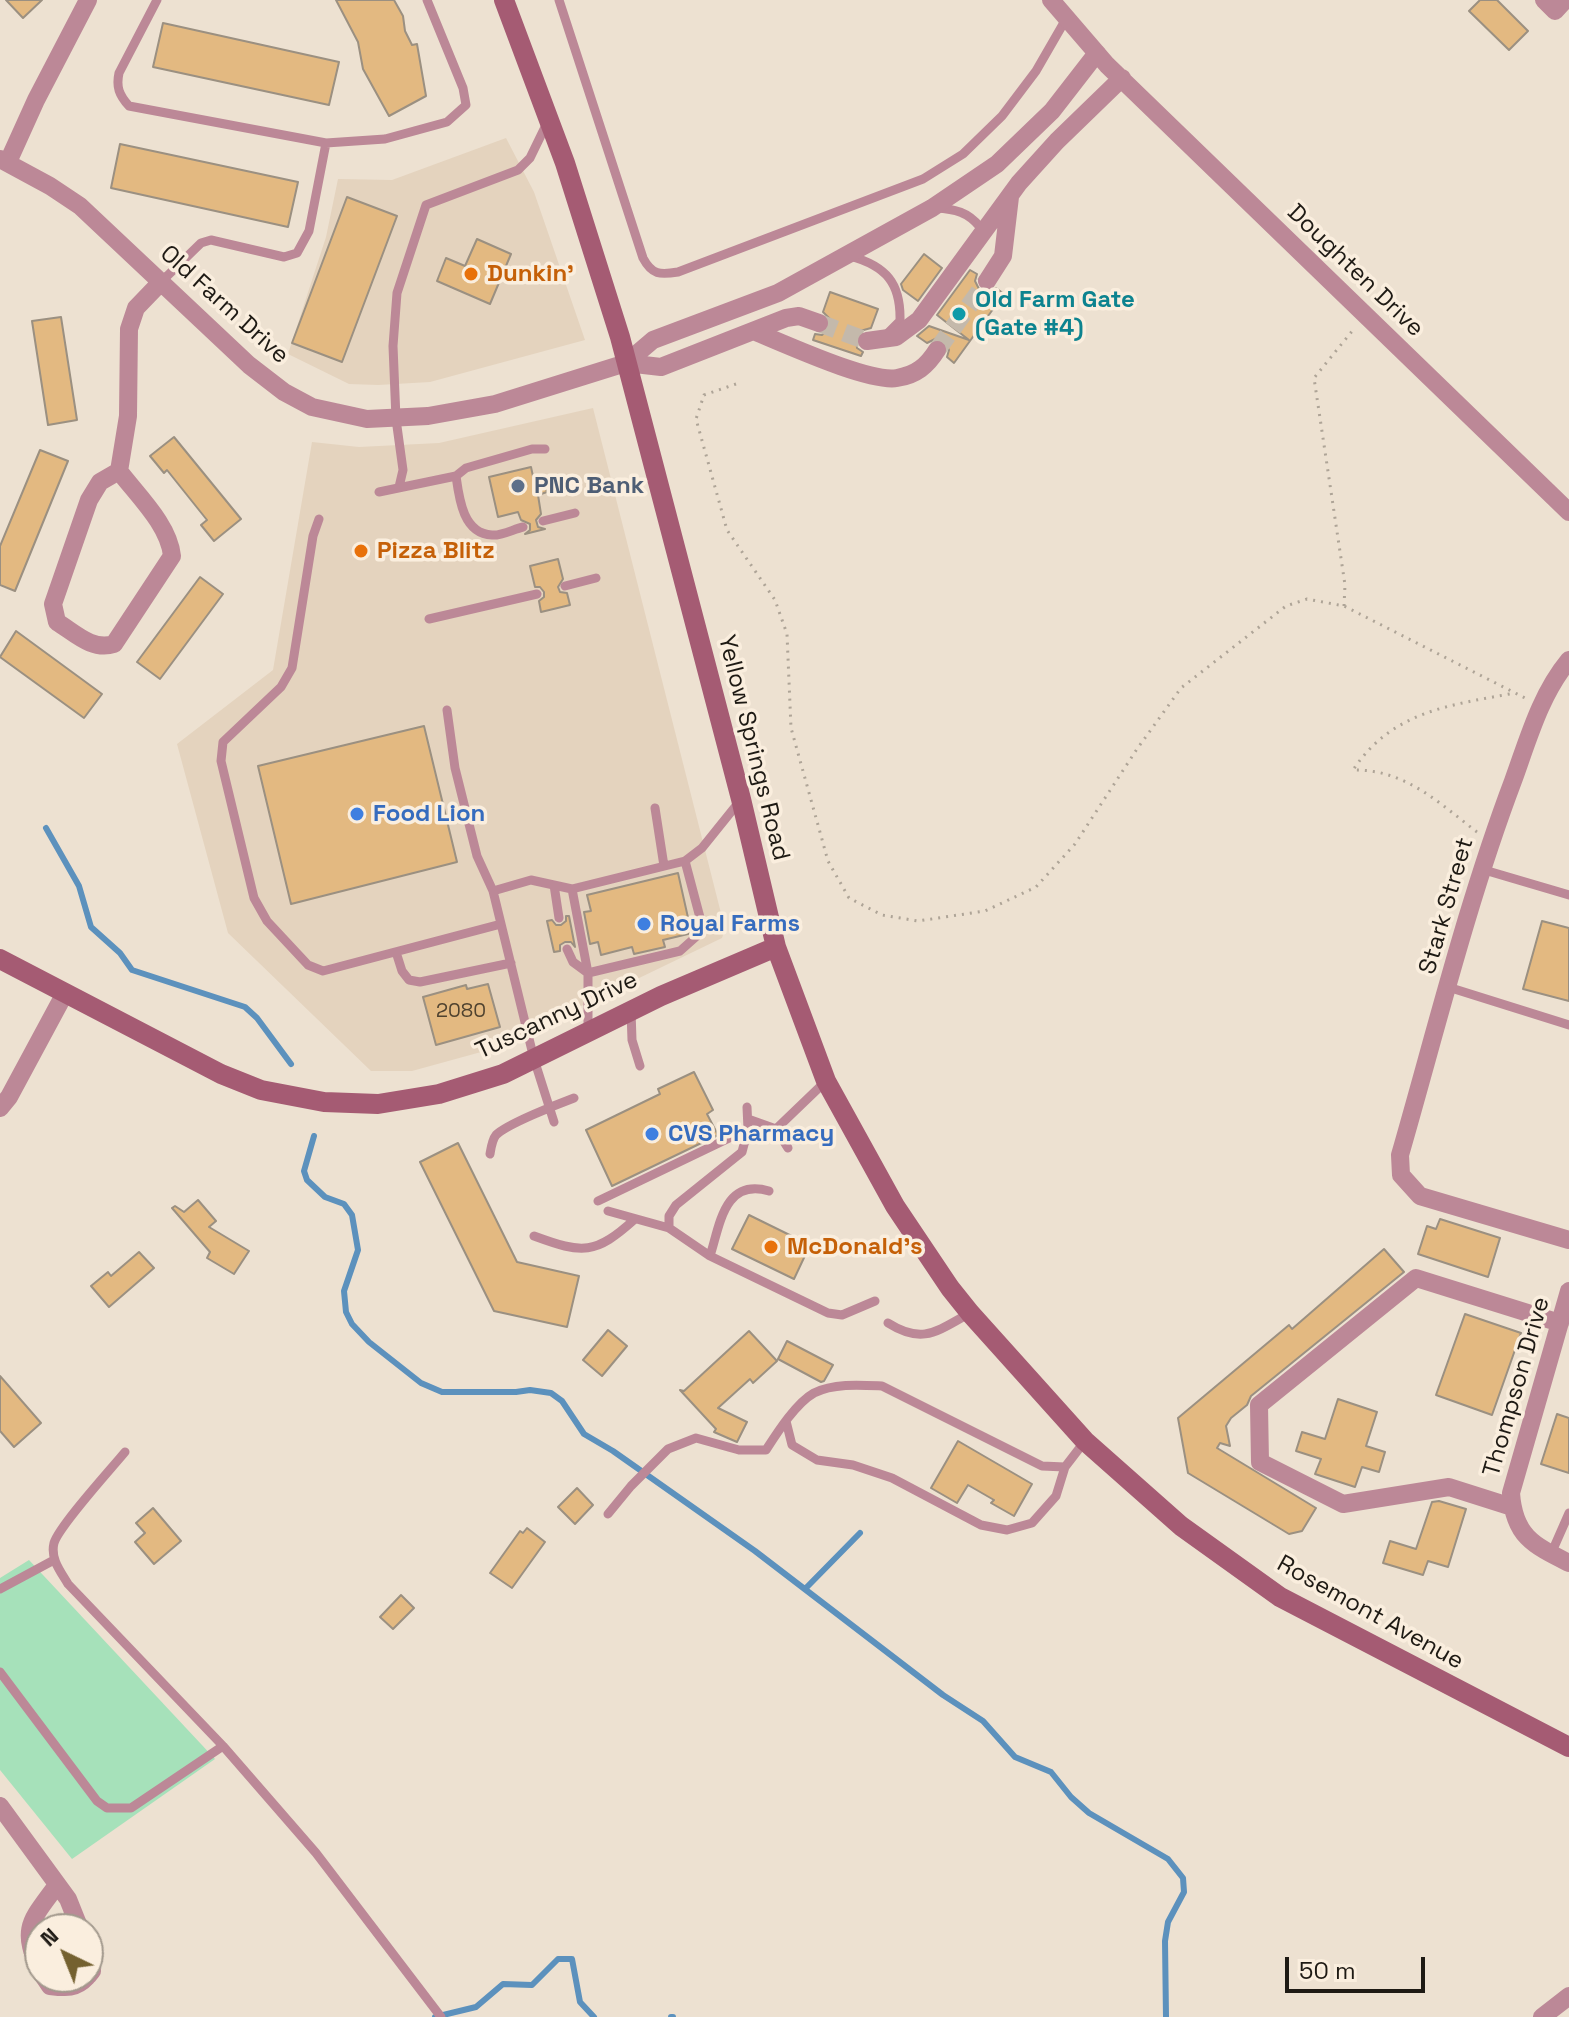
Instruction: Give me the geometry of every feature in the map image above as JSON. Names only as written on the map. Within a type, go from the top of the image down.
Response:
[{"type":"main road","name":"Yellow Springs Road","points":[[504,0],[549,117],[626,363],[741,799],[776,947],[826,1081],[895,1206],[950,1288],[1085,1441]]},
{"type":"main road","name":"Tuscanny Drive","points":[[0,959],[221,1074],[261,1090],[301,1099],[366,1104],[418,1098],[503,1074],[631,1011],[776,947]]},
{"type":"main road","name":"Rosemont Avenue","points":[[1085,1441],[1181,1526],[1280,1597],[1569,1747]]},
{"type":"street","points":[[4,160],[88,0]]},
{"type":"street","name":"Doughten Drive","points":[[1051,0],[1102,59],[1569,512]]},
{"type":"street","points":[[1544,0],[1555,11],[1565,0]]},
{"type":"street","points":[[626,363],[653,340],[778,293],[932,208],[997,164],[1102,59]]},
{"type":"street","points":[[875,340],[896,337],[919,320],[1010,195],[1057,141],[1122,78]]},
{"type":"street","name":"Old Farm Drive","points":[[4,160],[80,206],[249,365],[284,392],[312,407],[367,419],[396,419],[495,404],[626,363]]},
{"type":"street","points":[[987,281],[1003,256],[1010,195]]},
{"type":"street","points":[[119,471],[100,482],[89,500],[53,604],[57,622],[94,645],[103,647],[114,644],[172,556],[171,546],[162,529],[119,471],[128,416],[129,329],[136,308],[162,281]]},
{"type":"street","points":[[626,363],[661,367],[786,318],[799,316],[819,323]]},
{"type":"street","points":[[753,331],[868,375],[894,379],[917,373],[937,350]]},
{"type":"street","name":"Stark Street","points":[[1569,660],[1541,706],[1490,842],[1400,1155],[1401,1175],[1420,1196],[1569,1240]]},
{"type":"street","points":[[0,1108],[9,1097],[65,993]]},
{"type":"street","points":[[1512,1507],[1449,1487],[1343,1504],[1260,1462],[1259,1405],[1416,1278],[1560,1323]]},
{"type":"street","name":"Thompson Drive","points":[[1569,1291],[1511,1493],[1513,1516],[1524,1536],[1569,1563]]},
{"type":"street","points":[[0,1806],[68,1899],[74,1913]]},
{"type":"street","points":[[37,1913],[57,1885]]},
{"type":"street","points":[[1542,2017],[1569,1996]]},
{"type":"lane","points":[[157,0],[119,73],[117,85],[120,96],[129,106],[326,143],[385,139],[447,122],[466,105],[463,88],[427,0]]},
{"type":"lane","points":[[559,0],[643,258],[649,270],[661,275],[678,272],[923,179],[963,154],[1002,116],[1036,71],[1066,19]]},
{"type":"lane","points":[[399,487],[403,470],[396,419],[393,346],[397,293],[426,205],[518,170],[530,158],[549,117]]},
{"type":"lane","points":[[162,281],[201,243],[211,240],[284,257],[297,253],[309,231],[326,143]]},
{"type":"lane","points":[[932,208],[953,208],[971,215],[980,227],[980,236]]},
{"type":"lane","points":[[847,255],[873,262],[891,279],[901,300],[900,321],[875,340]]},
{"type":"lane","points":[[379,492],[456,476],[466,468],[532,449],[545,449]]},
{"type":"lane","points":[[456,476],[466,521],[477,530],[492,536],[523,527]]},
{"type":"lane","points":[[543,521],[575,513]]},
{"type":"lane","points":[[319,519],[313,536],[292,668],[281,687],[223,742],[221,761],[254,898],[267,921],[308,965],[323,971],[501,924]]},
{"type":"lane","points":[[565,586],[596,578]]},
{"type":"lane","points":[[429,619],[537,594]]},
{"type":"lane","points":[[447,710],[455,768],[474,845],[493,891],[534,1059],[554,1122]]},
{"type":"lane","points":[[493,891],[531,880],[572,889],[685,861],[702,848],[741,799]]},
{"type":"lane","points":[[655,808],[664,866]]},
{"type":"lane","points":[[567,949],[573,962],[588,973],[680,951],[698,935],[702,925],[685,861]]},
{"type":"lane","points":[[1481,869],[1569,895]]},
{"type":"lane","points":[[554,885],[559,918]]},
{"type":"lane","points":[[572,889],[588,973],[588,1033]]},
{"type":"lane","points":[[396,952],[402,971],[409,980],[420,982],[511,963]]},
{"type":"lane","points":[[1448,987],[1569,1025]]},
{"type":"lane","points":[[631,1011],[632,1040],[640,1066]]},
{"type":"lane","points":[[776,1129],[826,1081]]},
{"type":"lane","points":[[490,1154],[497,1135],[550,1106],[574,1098]]},
{"type":"lane","points":[[669,1228],[669,1216],[676,1205],[742,1152],[748,1124],[747,1107]]},
{"type":"lane","points":[[598,1201],[748,1124],[776,1129],[788,1148]]},
{"type":"lane","points":[[710,1256],[725,1207],[731,1199],[749,1188],[769,1191]]},
{"type":"lane","points":[[608,1211],[669,1228],[710,1256],[828,1313],[842,1315],[875,1301]]},
{"type":"lane","points":[[534,1236],[568,1248],[596,1248],[635,1219]]},
{"type":"lane","points":[[888,1323],[905,1334],[930,1334],[970,1313]]},
{"type":"lane","points":[[608,1514],[668,1449],[696,1438],[739,1450],[766,1450],[786,1421],[814,1394],[853,1385],[882,1386],[1042,1466],[1065,1467]]},
{"type":"lane","points":[[786,1421],[792,1445],[817,1460],[853,1465],[892,1478],[981,1525],[1007,1530],[1032,1523],[1056,1496],[1065,1467],[1085,1441]]},
{"type":"lane","points":[[125,1452],[54,1543],[54,1560],[68,1584],[223,1746],[316,1853],[441,2017]]},
{"type":"lane","points":[[1551,1554],[1569,1513]]},
{"type":"lane","points":[[0,1589],[54,1560]]},
{"type":"lane","points":[[0,1672],[97,1801],[107,1808],[131,1808],[223,1746]]},
{"type":"path","points":[[1344,606],[1345,585],[1314,378],[1366,314]]},
{"type":"path","points":[[736,384],[704,395],[696,419],[727,530],[775,600],[787,634],[791,728],[828,861],[849,898],[882,915],[918,921],[985,911],[1036,887],[1075,844],[1181,688],[1286,606],[1307,599],[1344,606],[1541,706]]},
{"type":"path","points":[[1490,842],[1429,794],[1407,782],[1370,770],[1353,770],[1384,733],[1414,717],[1451,705],[1515,693]]},
{"type":"shaded area","points":[[506,138],[534,192],[585,340],[430,382],[378,385],[349,384],[288,354],[326,237],[338,179],[392,180]]},
{"type":"shaded area","points":[[593,408],[725,929],[722,938],[492,1049],[412,1071],[371,1071],[228,933],[177,744],[273,670],[312,442],[359,447],[439,443]]},
{"type":"green space","points":[[29,1560],[215,1759],[72,1859],[0,1770],[0,1578]]},
{"type":"building","points":[[6,0],[42,0],[23,18]]},
{"type":"building","points":[[336,0],[394,0],[403,16],[405,31],[412,45],[417,44],[426,96],[389,116],[363,69],[358,42]]},
{"type":"building","points":[[1480,0],[1497,0],[1528,31],[1509,50],[1469,11]]},
{"type":"building","points":[[163,23],[339,62],[329,105],[153,67]]},
{"type":"building","points":[[120,144],[298,182],[288,227],[111,188]]},
{"type":"building","points":[[347,197],[397,216],[342,362],[292,343]]},
{"type":"building","name":"Dunkin'","points":[[477,239],[511,254],[490,304],[437,281],[446,258],[465,266]]},
{"type":"building","points":[[924,254],[942,268],[918,301],[903,290],[901,284]]},
{"type":"building","name":"Old Farm Gate (Gate #4)","points":[[970,270],[977,274],[975,281],[980,291],[987,293],[996,288],[1004,294],[954,363],[947,357],[949,350],[944,341],[937,338],[927,343],[917,336],[929,326],[969,340],[937,315]]},
{"type":"building","points":[[830,292],[878,309],[871,328],[860,331],[856,337],[857,348],[863,352],[861,356],[813,340],[815,334],[822,335],[830,328],[831,320],[823,312]]},
{"type":"building","points":[[61,317],[77,420],[48,425],[32,321]]},
{"type":"building","points":[[174,437],[241,519],[214,541],[201,525],[207,520],[167,470],[164,473],[150,456]]},
{"type":"building","points":[[40,450],[68,461],[15,591],[0,585],[0,546]]},
{"type":"building","name":"PNC Bank","points":[[531,467],[534,481],[543,478],[547,492],[538,495],[541,514],[536,520],[538,527],[545,529],[525,534],[530,530],[530,524],[521,520],[518,512],[498,517],[489,477]]},
{"type":"building","points":[[558,559],[563,579],[558,587],[560,592],[567,593],[570,605],[541,612],[539,601],[544,597],[544,592],[540,587],[535,587],[530,566]]},
{"type":"building","points":[[200,577],[223,594],[160,679],[137,662]]},
{"type":"building","points":[[16,631],[102,694],[84,718],[0,657]]},
{"type":"building","name":"Food Lion","points":[[424,726],[457,862],[291,904],[258,766]]},
{"type":"building","name":"Royal Farms","points":[[678,873],[691,931],[688,934],[663,940],[665,947],[634,954],[632,947],[601,955],[598,942],[590,944],[584,912],[591,911],[587,895]]},
{"type":"building","points":[[566,916],[569,916],[575,947],[571,942],[565,942],[560,945],[560,951],[554,952],[547,921],[561,925],[566,921]]},
{"type":"building","points":[[1542,921],[1569,928],[1569,1001],[1523,989]]},
{"type":"building","points":[[488,984],[500,1027],[436,1045],[423,997],[466,985],[467,989]]},
{"type":"building","name":"CVS Pharmacy","points":[[694,1072],[713,1110],[707,1114],[718,1135],[612,1186],[586,1130],[660,1094],[658,1089]]},
{"type":"building","points":[[458,1143],[517,1262],[579,1276],[567,1327],[494,1311],[420,1162]]},
{"type":"building","points":[[198,1200],[216,1221],[209,1227],[249,1251],[234,1274],[207,1258],[210,1252],[172,1208],[175,1206],[184,1212]]},
{"type":"building","name":"McDonald's","points":[[749,1215],[810,1245],[794,1279],[732,1249]]},
{"type":"building","points":[[1440,1219],[1500,1238],[1488,1277],[1418,1254],[1427,1226],[1436,1229]]},
{"type":"building","points":[[1384,1249],[1404,1272],[1251,1396],[1247,1405],[1226,1426],[1230,1446],[1220,1443],[1217,1448],[1316,1508],[1302,1531],[1289,1534],[1188,1473],[1178,1418],[1289,1325],[1292,1329]]},
{"type":"building","points":[[139,1252],[154,1268],[109,1307],[91,1286],[108,1272],[111,1276]]},
{"type":"building","points":[[1465,1314],[1521,1333],[1492,1415],[1436,1395]]},
{"type":"building","points":[[608,1330],[627,1346],[602,1376],[583,1360]]},
{"type":"building","points":[[749,1331],[777,1361],[753,1383],[750,1379],[718,1408],[747,1422],[737,1442],[714,1432],[716,1429],[680,1390],[684,1391]]},
{"type":"building","points":[[787,1341],[833,1365],[824,1381],[778,1359]]},
{"type":"building","points":[[0,1376],[41,1423],[14,1447],[0,1431]]},
{"type":"building","points":[[1338,1399],[1377,1412],[1366,1446],[1385,1452],[1379,1472],[1362,1467],[1355,1487],[1315,1474],[1321,1459],[1296,1451],[1302,1432],[1325,1439]]},
{"type":"building","points":[[1557,1414],[1569,1418],[1569,1473],[1541,1464]]},
{"type":"building","points":[[958,1441],[1032,1484],[1014,1516],[968,1485],[957,1503],[931,1488]]},
{"type":"building","points":[[577,1488],[593,1505],[575,1524],[558,1507]]},
{"type":"building","points":[[1432,1502],[1466,1509],[1448,1567],[1428,1561],[1423,1575],[1383,1563],[1390,1541],[1416,1549]]},
{"type":"building","points":[[153,1508],[181,1541],[154,1564],[135,1542],[145,1533],[136,1523]]},
{"type":"building","points":[[527,1528],[545,1542],[512,1588],[490,1573],[520,1531],[523,1533]]},
{"type":"building","points":[[401,1595],[414,1608],[393,1629],[380,1617]]},
{"type":"waterway","points":[[46,828],[79,886],[91,927],[120,953],[132,970],[245,1007],[257,1018],[291,1064]]},
{"type":"waterway","points":[[314,1136],[304,1171],[307,1180],[325,1197],[344,1204],[352,1215],[358,1250],[344,1291],[346,1312],[352,1324],[369,1342],[421,1383],[442,1392],[530,1390],[551,1393],[562,1401],[584,1434],[755,1551],[943,1695],[983,1721],[1015,1757],[1051,1772],[1089,1813],[1168,1859],[1183,1878],[1184,1892],[1168,1922],[1165,1941],[1166,2017]]},
{"type":"waterway","points":[[805,1589],[860,1533]]},
{"type":"waterway","points":[[435,2017],[476,2007],[503,1984],[532,1985],[558,1959],[572,1959],[580,2002],[594,2017]]},
{"type":"tunnel","points":[[937,350],[987,281]]},
{"type":"tunnel","points":[[819,323],[867,341]]},
{"type":"place","name":"Dunkin'","points":[[471,274]]},
{"type":"place","name":"Old Farm Gate (Gate #4)","points":[[959,314]]},
{"type":"place","name":"PNC Bank","points":[[518,486]]},
{"type":"place","name":"Pizza Blitz","points":[[361,551]]},
{"type":"place","name":"Food Lion","points":[[357,814]]},
{"type":"place","name":"Royal Farms","points":[[644,924]]},
{"type":"place","name":"CVS Pharmacy","points":[[652,1134]]},
{"type":"place","name":"McDonald's","points":[[771,1247]]}]
